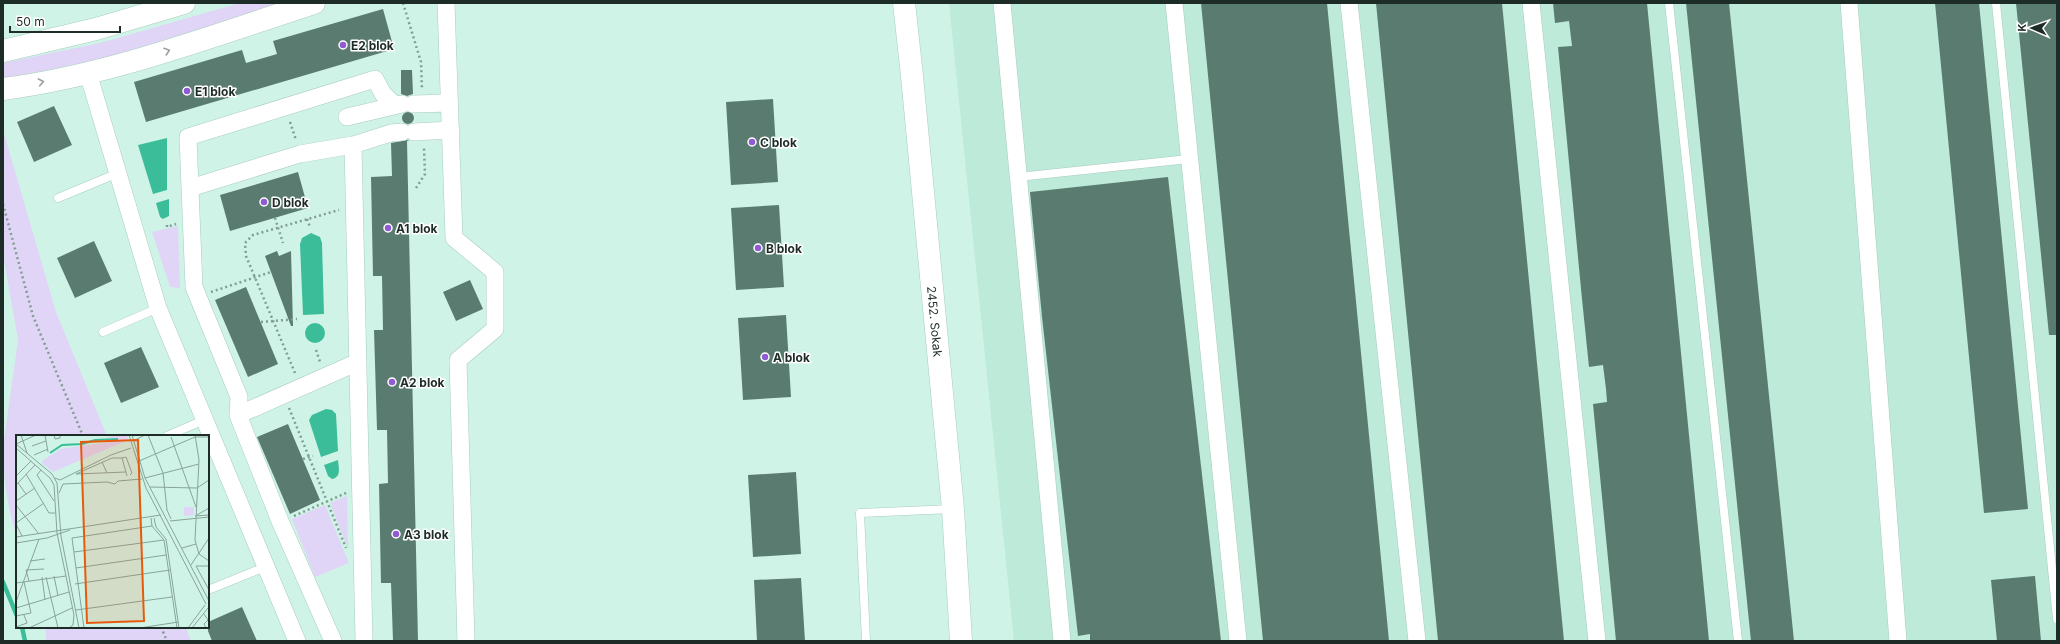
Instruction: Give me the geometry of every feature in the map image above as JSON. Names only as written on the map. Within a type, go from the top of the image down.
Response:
[{"type":"main road","points":[[4,48],[96,29],[184,3]]},
{"type":"main road","points":[[3,89],[88,73],[143,59],[314,3]]},
{"type":"main road","name":"2452. Sokak","points":[[904,3],[953,509],[961,641]]},
{"type":"street","points":[[446,3],[454,238],[495,272],[495,329],[458,360],[466,641]]},
{"type":"street","points":[[1002,3],[1062,641]]},
{"type":"street","points":[[1174,3],[1238,641]]},
{"type":"street","points":[[1349,3],[1417,641]]},
{"type":"street","points":[[1531,3],[1597,641]]},
{"type":"street","points":[[1850,3],[1898,641]]},
{"type":"street","points":[[88,73],[158,308],[297,641]]},
{"type":"street","points":[[333,641],[280,521],[238,415],[239,397],[194,287],[188,136],[376,79],[384,94],[403,104]]},
{"type":"street","points":[[347,117],[403,104],[450,102]]},
{"type":"street","points":[[190,188],[300,154],[353,145],[391,133],[451,130]]},
{"type":"street","points":[[353,145],[353,205],[364,641]]},
{"type":"street","points":[[238,415],[358,362]]},
{"type":"lane","points":[[1669,3],[1738,641]]},
{"type":"lane","points":[[1996,3],[2057,619]]},
{"type":"lane","points":[[1018,177],[1190,159]]},
{"type":"lane","points":[[58,198],[118,173]]},
{"type":"lane","points":[[103,332],[158,308]]},
{"type":"lane","points":[[169,435],[204,420]]},
{"type":"lane","points":[[866,641],[860,513],[953,509]]},
{"type":"lane","points":[[209,590],[265,567]]},
{"type":"path","points":[[285,106],[300,154]]},
{"type":"path","points":[[3,204],[33,316],[83,435]]},
{"type":"path","points":[[301,386],[255,279],[246,256],[245,243],[253,235],[353,205]]},
{"type":"path","points":[[275,218],[283,243]]},
{"type":"path","points":[[307,219],[310,227]]},
{"type":"path","points":[[197,295],[255,279],[271,272]]},
{"type":"path","points":[[261,322],[297,319]]},
{"type":"path","points":[[316,350],[320,362]]},
{"type":"path","points":[[282,395],[346,549]]},
{"type":"path","points":[[303,460],[313,456]]},
{"type":"path","points":[[280,521],[360,487]]},
{"type":"path","points":[[161,628],[167,641]]},
{"type":"shaded area","points":[[240,3],[285,3],[102,59],[3,79],[3,63],[100,43]]},
{"type":"shaded area","points":[[949,3],[2057,3],[2057,641],[1014,641]]},
{"type":"shaded area","points":[[3,130],[56,312],[107,435],[16,435],[16,534],[5,482],[3,447],[18,340],[3,255]]},
{"type":"shaded area","points":[[167,138],[167,190],[153,194],[138,145]]},
{"type":"shaded area","points":[[169,199],[169,216],[163,219],[160,217],[156,203]]},
{"type":"shaded area","points":[[178,226],[180,288],[170,287],[152,232]]},
{"type":"shaded area","points":[[311,233],[320,237],[322,243],[324,314],[303,315],[300,244],[302,238]]},
{"type":"shaded area","points":[[315,323],[322,326],[325,333],[322,340],[315,343],[308,340],[305,333],[308,326]]},
{"type":"shaded area","points":[[326,409],[332,410],[336,414],[338,451],[321,457],[309,420],[312,415]]},
{"type":"shaded area","points":[[338,460],[338,474],[332,479],[328,476],[324,465]]},
{"type":"shaded area","points":[[347,496],[348,549],[330,503]]},
{"type":"shaded area","points":[[325,505],[349,563],[315,577],[292,519]]},
{"type":"shaded area","points":[[46,628],[186,628],[191,641],[46,641]]},
{"type":"building","points":[[1201,3],[1327,3],[1389,641],[1263,641]]},
{"type":"building","points":[[1376,3],[1502,3],[1564,641],[1438,641]]},
{"type":"building","points":[[1553,3],[1647,3],[1709,641],[1616,641],[1593,404],[1607,402],[1606,389],[1603,365],[1589,367],[1558,47],[1572,46],[1569,21],[1555,23]]},
{"type":"building","points":[[1686,3],[1729,3],[1794,641],[1751,641]]},
{"type":"building","points":[[1935,3],[1979,3],[2028,509],[1984,513]]},
{"type":"building","points":[[2016,3],[2057,3],[2057,335],[2049,335]]},
{"type":"building","points":[[383,9],[394,49],[146,122],[134,82],[242,50],[246,63],[277,54],[273,41]]},
{"type":"building","points":[[401,70],[412,70],[413,94],[407,96],[401,94]]},
{"type":"building","name":"C blok","points":[[773,99],[778,182],[731,185],[726,102]]},
{"type":"building","points":[[54,106],[72,145],[34,162],[17,122]]},
{"type":"building","points":[[406,112],[410,112],[414,118],[410,124],[406,124],[402,120],[402,116]]},
{"type":"building","points":[[408,140],[418,641],[393,641],[391,583],[381,583],[379,484],[388,483],[387,430],[377,430],[374,330],[383,330],[382,276],[373,276],[371,177],[392,176],[391,143]]},
{"type":"building","name":"D blok","points":[[298,172],[308,208],[230,231],[220,195]]},
{"type":"building","points":[[1168,177],[1221,641],[1090,641],[1090,634],[1078,636],[1042,317],[1030,192]]},
{"type":"building","name":"B blok","points":[[779,205],[784,287],[736,290],[731,208]]},
{"type":"building","points":[[94,241],[112,281],[75,298],[57,258]]},
{"type":"building","points":[[277,251],[279,256],[291,251],[293,326],[291,326],[265,256]]},
{"type":"building","points":[[470,280],[483,309],[456,321],[443,292]]},
{"type":"building","points":[[246,287],[278,364],[248,377],[215,300]]},
{"type":"building","name":"A blok","points":[[786,315],[791,397],[743,400],[738,318]]},
{"type":"building","points":[[141,347],[159,387],[121,403],[104,363]]},
{"type":"building","points":[[288,424],[320,500],[290,514],[257,437]]},
{"type":"building","points":[[796,472],[801,554],[753,557],[748,475]]},
{"type":"building","points":[[2035,576],[2041,641],[1997,641],[1991,580]]},
{"type":"building","points":[[801,578],[805,641],[757,641],[754,580]]},
{"type":"building","points":[[242,607],[257,641],[212,641],[208,631],[209,622]]},
{"type":"waterway","points":[[3,582],[16,614]]},
{"type":"waterway","points":[[22,628],[25,641]]},
{"type":"place","name":"E2 blok","points":[[343,45]]},
{"type":"place","name":"E1 blok","points":[[187,91]]},
{"type":"place","name":"C blok","points":[[752,142]]},
{"type":"place","name":"D blok","points":[[264,202]]},
{"type":"place","name":"A1 blok","points":[[388,228]]},
{"type":"place","name":"B blok","points":[[758,248]]},
{"type":"place","name":"A blok","points":[[765,357]]},
{"type":"place","name":"A2 blok","points":[[392,382]]},
{"type":"place","name":"A3 blok","points":[[396,534]]}]
